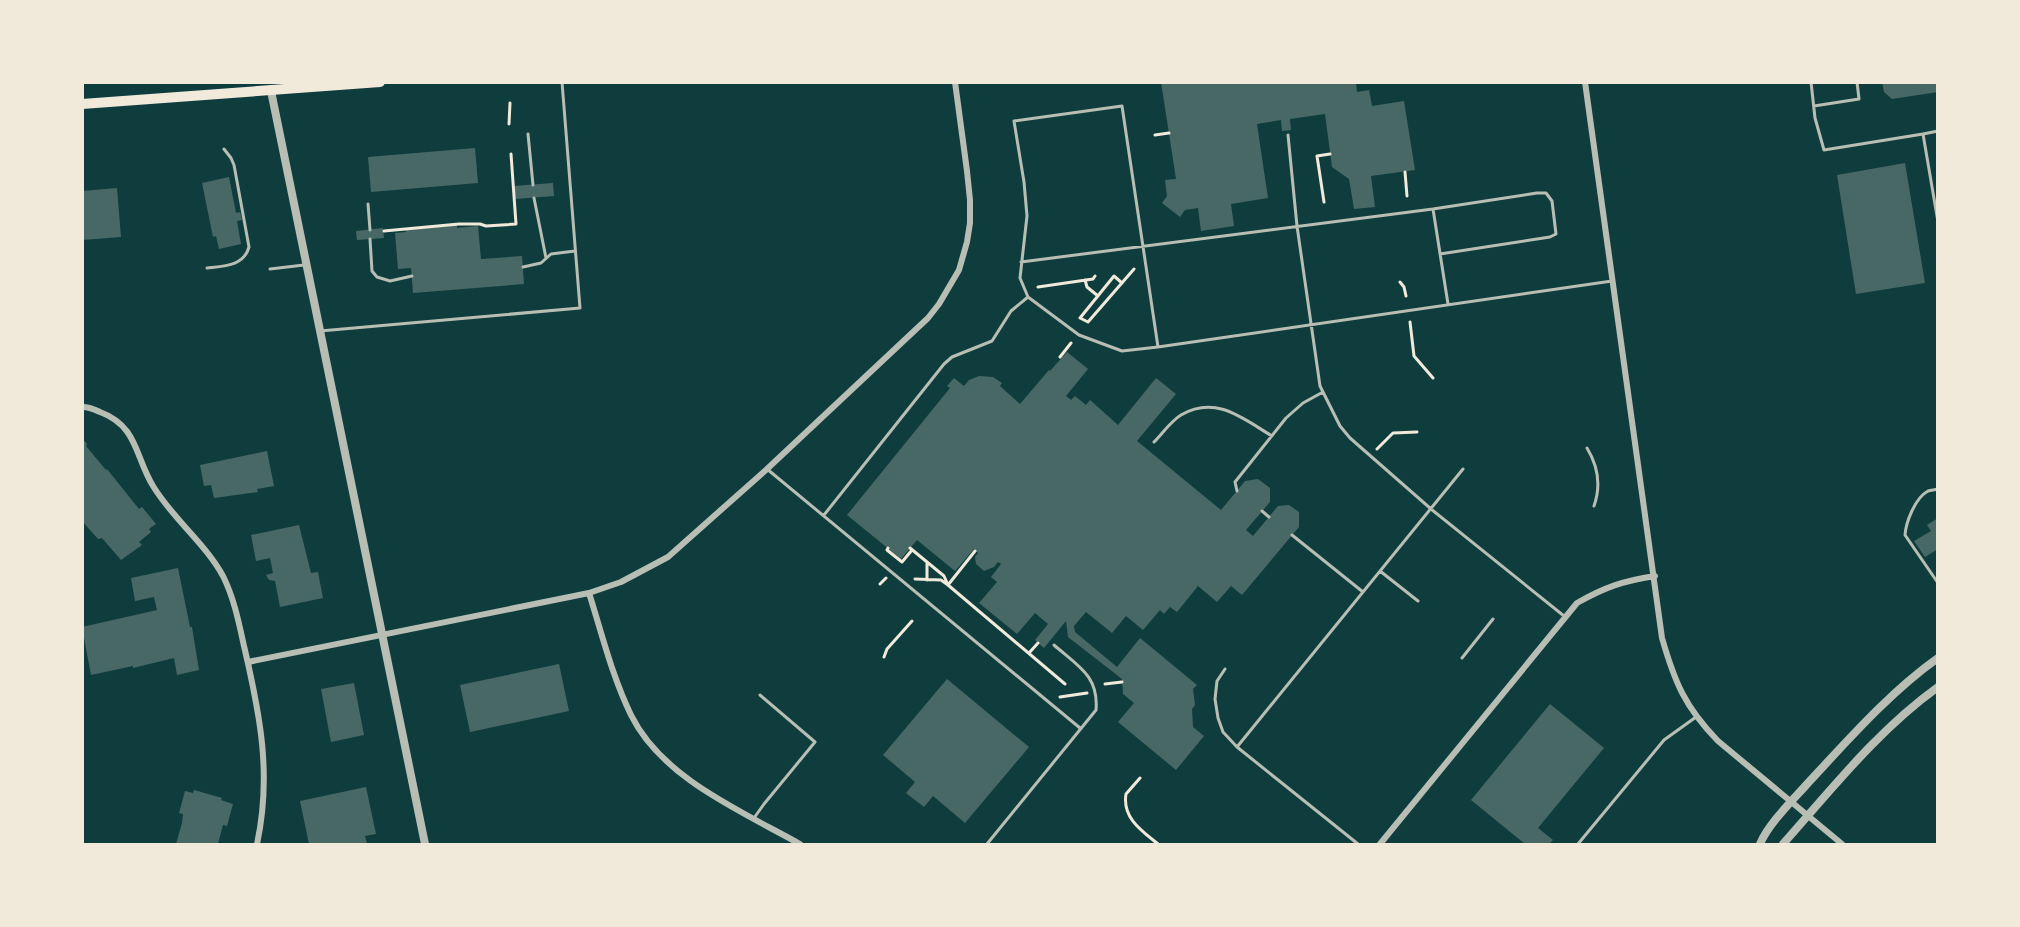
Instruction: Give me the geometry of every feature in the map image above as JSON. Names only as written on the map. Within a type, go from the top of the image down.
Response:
[{"type":"main road","points":[[82,104],[270,87],[380,82]]},
{"type":"street","points":[[248,662],[589,593],[621,582],[668,557],[767,469],[928,318],[955,279],[967,242],[970,200],[955,82]]},
{"type":"street","points":[[1585,82],[1662,638],[1677,686],[1696,717],[1718,741],[1842,844]]},
{"type":"street","points":[[270,87],[425,844]]},
{"type":"street","points":[[82,407],[112,416],[125,427],[139,451],[149,480],[165,506],[205,550],[223,577],[235,607],[248,662],[265,756],[265,793],[257,844]]},
{"type":"street","points":[[1380,844],[1564,616],[1577,603],[1597,591],[1625,581],[1655,576]]},
{"type":"street","points":[[589,593],[622,696],[641,731],[657,751],[688,778],[800,844]]},
{"type":"street","points":[[1760,844],[1790,803],[1840,749],[1917,674],[1938,658]]},
{"type":"street","points":[[1783,844],[1839,779],[1881,736],[1938,687]]},
{"type":"lane","points":[[320,331],[580,308],[562,82]]},
{"type":"lane","points":[[1812,82],[1814,106],[1824,150],[1938,131]]},
{"type":"lane","points":[[1814,106],[1859,99],[1857,82]]},
{"type":"lane","points":[[1158,347],[1122,106],[1014,121],[1027,216],[1020,278],[1028,297],[1079,335],[1122,351],[1158,347],[1613,281]]},
{"type":"lane","points":[[528,134],[533,185]]},
{"type":"lane","points":[[1923,134],[1938,222]]},
{"type":"lane","points":[[1288,135],[1297,226],[1320,386],[1340,426],[1350,438],[1431,510],[1564,616]]},
{"type":"lane","points":[[207,268],[236,264],[247,254],[249,247],[234,165],[224,149]]},
{"type":"lane","points":[[1021,262],[1433,209],[1537,193],[1546,193],[1552,201],[1556,234],[1550,237],[1440,254]]},
{"type":"lane","points":[[534,198],[546,258]]},
{"type":"lane","points":[[368,204],[370,230]]},
{"type":"lane","points":[[1433,209],[1448,304]]},
{"type":"lane","points":[[370,239],[372,271],[377,277],[390,281],[412,276]]},
{"type":"lane","points":[[523,267],[535,266],[558,253],[575,251]]},
{"type":"lane","points":[[270,269],[306,265]]},
{"type":"lane","points":[[824,516],[944,364],[952,357],[992,341],[1011,311],[1028,297]]},
{"type":"lane","points":[[1237,491],[1235,482],[1286,418],[1304,403],[1323,392]]},
{"type":"lane","points":[[1154,442],[1180,416],[1205,406],[1228,409],[1272,436]]},
{"type":"lane","points":[[1587,448],[1594,459],[1599,482],[1598,496],[1594,506]]},
{"type":"lane","points":[[767,469],[1080,728]]},
{"type":"lane","points":[[1237,747],[1463,469]]},
{"type":"lane","points":[[1938,489],[1927,492],[1916,503],[1905,528],[1905,535],[1938,583]]},
{"type":"lane","points":[[1262,511],[1269,517]]},
{"type":"lane","points":[[1292,536],[1363,592]]},
{"type":"lane","points":[[1380,572],[1418,601]]},
{"type":"lane","points":[[1462,658],[1493,619]]},
{"type":"lane","points":[[987,844],[1096,710],[1095,689],[1086,674],[1054,645]]},
{"type":"lane","points":[[1225,669],[1217,681],[1215,699],[1223,732],[1237,747],[1358,844]]},
{"type":"lane","points":[[754,818],[815,742],[760,695]]},
{"type":"lane","points":[[1578,844],[1664,740],[1696,717]]},
{"type":"path","points":[[509,124],[510,103]]},
{"type":"path","points":[[1155,135],[1169,133]]},
{"type":"path","points":[[384,231],[516,224],[511,154]]},
{"type":"path","points":[[1324,202],[1317,156],[1330,154]]},
{"type":"path","points":[[1405,172],[1407,196]]},
{"type":"path","points":[[1122,283],[1114,276],[1080,318],[1088,322],[1122,283],[1134,269]]},
{"type":"path","points":[[1038,287],[1093,279],[1095,276]]},
{"type":"path","points":[[1085,280],[1087,287],[1098,296]]},
{"type":"path","points":[[1400,282],[1406,296]]},
{"type":"path","points":[[1410,322],[1414,356],[1433,378]]},
{"type":"path","points":[[1060,357],[1071,343]]},
{"type":"path","points":[[1377,449],[1393,433],[1417,432]]},
{"type":"path","points":[[888,548],[887,550],[902,562],[911,549],[944,576],[948,585]]},
{"type":"path","points":[[948,585],[975,551]]},
{"type":"path","points":[[927,562],[927,580]]},
{"type":"path","points":[[880,584],[886,579]]},
{"type":"path","points":[[915,579],[941,580],[1065,684]]},
{"type":"path","points":[[884,657],[886,649],[912,621]]},
{"type":"path","points":[[1029,653],[1038,643]]},
{"type":"path","points":[[1105,684],[1122,682]]},
{"type":"path","points":[[1080,694],[1060,697],[1087,693]]},
{"type":"path","points":[[1140,778],[1126,795],[1127,812],[1136,826],[1158,844]]},
{"type":"building","points":[[1161,82],[1356,82],[1357,92],[1369,90],[1372,106],[1404,101],[1415,170],[1371,176],[1375,207],[1354,209],[1349,179],[1332,167],[1325,114],[1290,119],[1291,130],[1282,131],[1281,120],[1257,124],[1268,198],[1231,204],[1234,226],[1201,231],[1198,208],[1185,210],[1180,217],[1162,203],[1167,196],[1165,180],[1176,179]]},
{"type":"building","points":[[1882,82],[1938,82],[1938,92],[1892,99],[1884,92]]},
{"type":"building","points":[[475,148],[478,183],[371,192],[368,157]]},
{"type":"building","points":[[1905,163],[1925,283],[1856,294],[1837,175]]},
{"type":"building","points":[[229,177],[236,213],[240,212],[242,220],[237,221],[241,244],[219,249],[216,236],[213,237],[202,183]]},
{"type":"building","points":[[553,183],[554,196],[515,199],[514,186]]},
{"type":"building","points":[[117,188],[121,237],[82,240],[82,191]]},
{"type":"building","points":[[457,225],[457,228],[478,226],[481,259],[522,256],[524,284],[413,293],[411,268],[398,269],[395,233]]},
{"type":"building","points":[[383,228],[384,238],[357,240],[356,231]]},
{"type":"building","points":[[1067,352],[1088,369],[1066,396],[1071,400],[1075,396],[1086,405],[1090,400],[1118,425],[1156,378],[1176,394],[1137,441],[1221,510],[1245,481],[1258,479],[1270,488],[1270,502],[1246,530],[1253,536],[1278,506],[1289,505],[1299,512],[1299,527],[1242,595],[1231,586],[1217,602],[1198,586],[1177,612],[1170,607],[1164,614],[1160,610],[1143,630],[1126,616],[1112,633],[1086,612],[1074,626],[1075,632],[1117,667],[1140,638],[1197,685],[1193,689],[1195,705],[1192,709],[1193,727],[1204,736],[1176,770],[1118,722],[1134,703],[1123,694],[1122,679],[1068,637],[1066,621],[1044,648],[1035,640],[1048,624],[1035,613],[1017,634],[979,603],[997,582],[991,577],[1001,564],[998,562],[994,567],[984,571],[976,564],[975,557],[978,553],[974,549],[955,571],[917,540],[901,559],[847,515],[950,388],[947,386],[954,378],[964,386],[969,380],[979,376],[993,377],[1002,383],[1000,386],[1020,404]]},
{"type":"building","points":[[82,438],[86,446],[139,509],[142,507],[156,524],[149,529],[151,532],[139,542],[142,545],[121,560],[102,538],[98,539],[82,521]]},
{"type":"building","points":[[267,451],[274,486],[257,489],[258,492],[214,498],[211,485],[204,486],[200,465]]},
{"type":"building","points":[[1938,518],[1938,549],[1925,557],[1914,541],[1931,531],[1927,525]]},
{"type":"building","points":[[299,525],[311,573],[318,572],[323,598],[280,607],[275,581],[269,580],[266,575],[273,573],[270,558],[256,561],[251,535]]},
{"type":"building","points":[[178,568],[190,627],[192,627],[199,670],[177,675],[174,658],[91,675],[82,627],[157,610],[154,597],[135,601],[131,578]]},
{"type":"building","points":[[559,664],[569,711],[470,732],[460,685]]},
{"type":"building","points":[[947,679],[1029,747],[965,823],[933,796],[924,807],[906,793],[915,782],[883,755]]},
{"type":"building","points":[[354,683],[364,735],[331,742],[321,689]]},
{"type":"building","points":[[1550,704],[1604,748],[1538,828],[1553,840],[1549,844],[1525,844],[1471,800]]},
{"type":"building","points":[[366,787],[376,834],[365,836],[367,844],[309,844],[300,801]]},
{"type":"building","points":[[194,790],[222,798],[221,800],[233,804],[227,826],[223,825],[218,844],[176,844],[182,823],[183,814],[179,813],[185,791],[193,793]]}]
